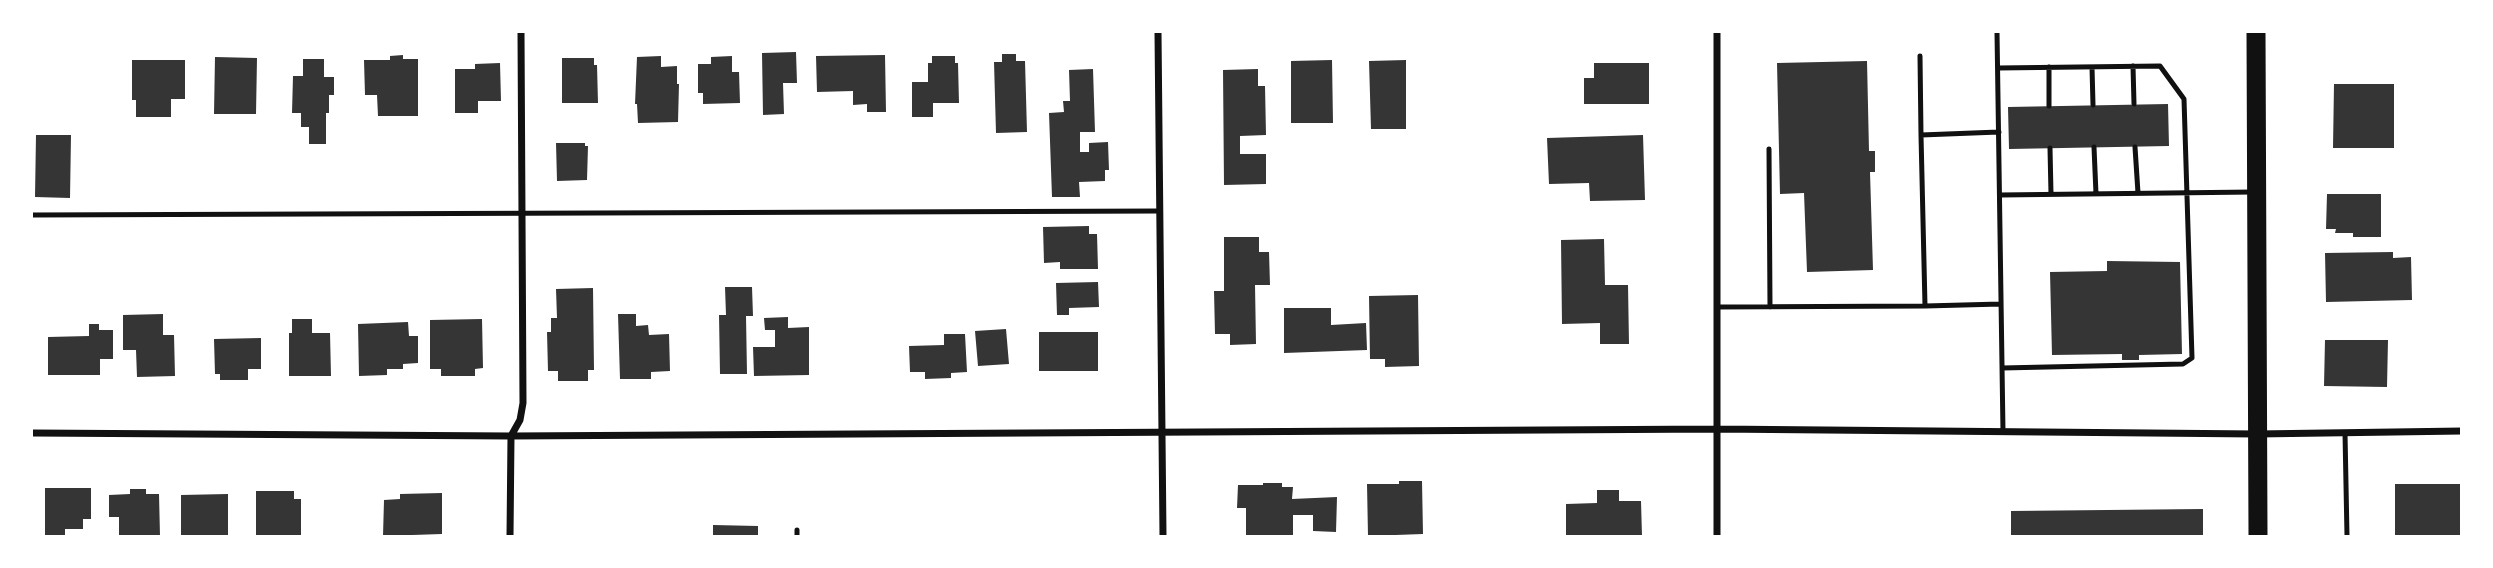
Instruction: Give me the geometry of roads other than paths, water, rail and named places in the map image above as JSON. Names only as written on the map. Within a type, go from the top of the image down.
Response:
[{"type":"highway","points":[[2256,32],[2258,537]]},
{"type":"street","points":[[510,537],[511,436],[520,420],[523,403],[521,32]]},
{"type":"street","points":[[1158,32],[1163,537]]},
{"type":"street","points":[[1717,32],[1717,537]]},
{"type":"street","points":[[32,433],[511,436],[1717,429],[2257,434],[2462,431]]},
{"type":"lane","points":[[1997,32],[2003,432]]},
{"type":"lane","points":[[1920,56],[1925,306]]},
{"type":"lane","points":[[2133,66],[2134,104]]},
{"type":"lane","points":[[1998,68],[2160,66],[2184,99],[2192,358],[2183,364],[2002,368]]},
{"type":"lane","points":[[2049,67],[2049,106]]},
{"type":"lane","points":[[2092,67],[2093,105]]},
{"type":"lane","points":[[1921,135],[1999,132]]},
{"type":"lane","points":[[2135,147],[2138,193]]},
{"type":"lane","points":[[2050,148],[2051,194]]},
{"type":"lane","points":[[2094,148],[2095,194]]},
{"type":"lane","points":[[1769,149],[1770,307]]},
{"type":"lane","points":[[2000,195],[2256,192]]},
{"type":"lane","points":[[32,215],[1160,211]]},
{"type":"lane","points":[[1717,307],[2001,304]]},
{"type":"lane","points":[[2345,433],[2347,537]]}]
